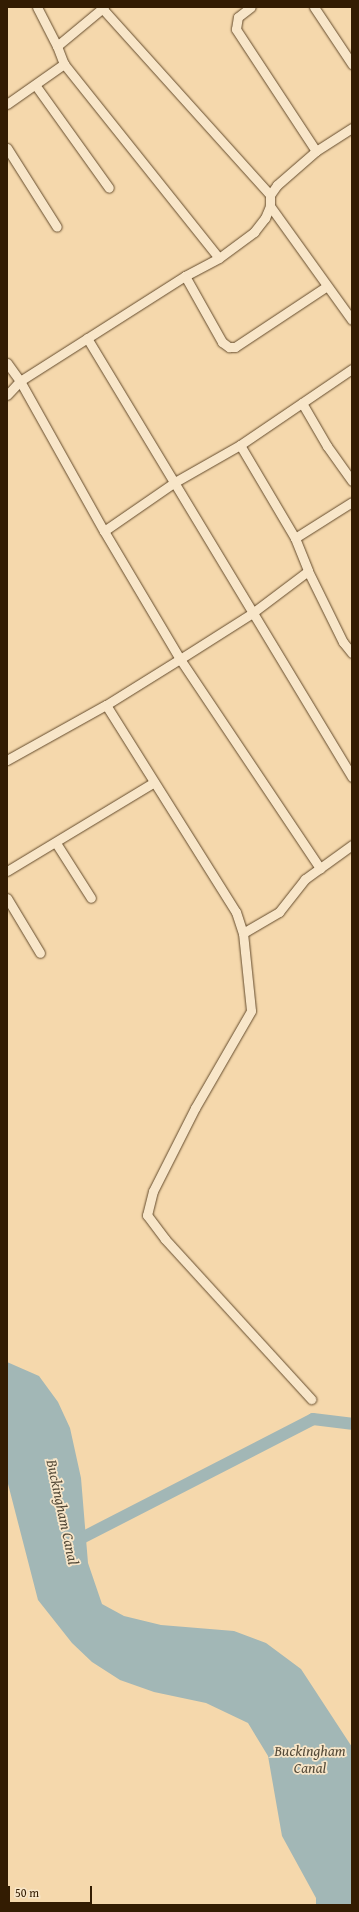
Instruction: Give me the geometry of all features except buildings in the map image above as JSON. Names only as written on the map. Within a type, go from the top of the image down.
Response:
[{"type":"street","points":[[37,7],[57,46],[64,64],[219,258]]},
{"type":"street","points":[[251,7],[238,16],[236,29],[316,151]]},
{"type":"street","points":[[314,7],[352,64]]},
{"type":"street","points":[[57,46],[103,8],[270,195]]},
{"type":"street","points":[[7,104],[36,86],[64,64]]},
{"type":"street","points":[[36,86],[109,188]]},
{"type":"street","points":[[7,395],[20,381],[185,276],[219,258],[261,226],[270,206],[270,195],[286,175],[316,151],[352,128]]},
{"type":"street","points":[[7,148],[57,227]]},
{"type":"street","points":[[270,206],[352,320]]},
{"type":"street","points":[[185,276],[222,342],[229,347],[235,347],[327,286]]},
{"type":"street","points":[[87,338],[175,482],[251,614],[352,777]]},
{"type":"street","points":[[7,363],[20,381],[104,531],[180,659],[320,868]]},
{"type":"street","points":[[104,531],[175,482],[240,445],[352,369]]},
{"type":"street","points":[[302,403],[327,446],[352,481]]},
{"type":"street","points":[[240,445],[295,538],[308,571],[343,642],[352,653]]},
{"type":"street","points":[[295,538],[352,502]]},
{"type":"street","points":[[7,760],[106,705],[180,659],[251,614],[308,571]]},
{"type":"street","points":[[106,705],[153,783],[236,912],[243,933],[251,1011],[195,1108],[153,1191],[147,1215],[165,1239],[310,1399]]},
{"type":"street","points":[[7,871],[56,843],[153,783]]},
{"type":"street","points":[[56,843],[91,898]]},
{"type":"street","points":[[243,933],[279,912],[305,879],[352,845]]},
{"type":"street","points":[[7,898],[40,953]]},
{"type":"water","name":"Buckingham Canal","points":[[7,1362],[39,1376],[58,1402],[70,1428],[81,1478],[88,1563],[102,1604],[124,1616],[161,1625],[234,1631],[266,1643],[301,1669],[352,1747],[352,1905],[316,1905],[316,1898],[282,1836],[268,1756],[248,1723],[206,1703],[154,1692],[120,1680],[92,1662],[72,1643],[38,1600],[7,1480]]},
{"type":"waterway","points":[[72,1543],[313,1419],[352,1424]]}]
